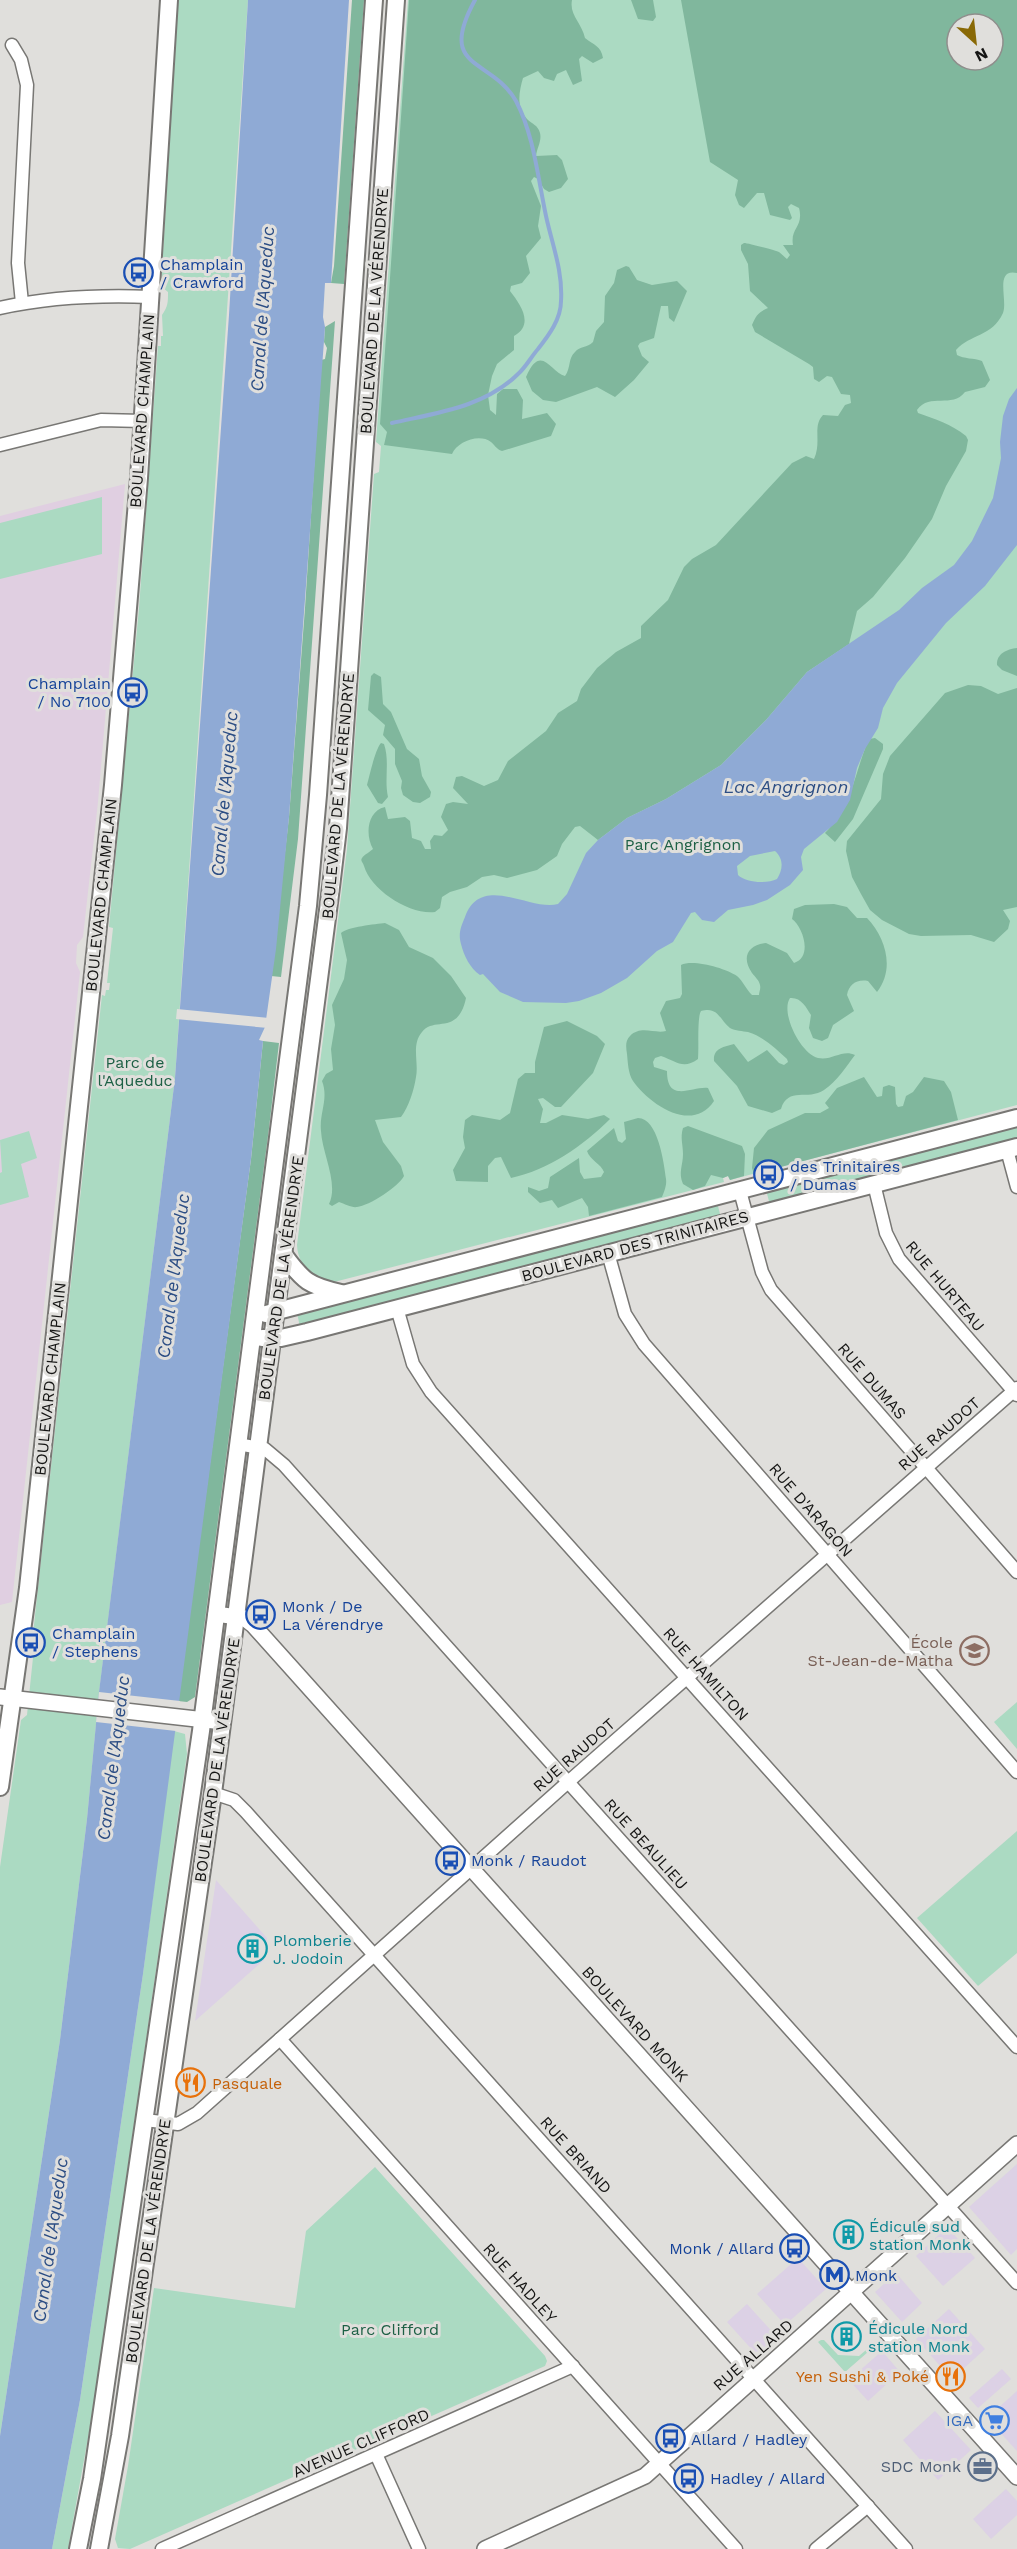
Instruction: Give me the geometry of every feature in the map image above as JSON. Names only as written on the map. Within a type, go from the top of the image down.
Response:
[{"type":"main road","name":"BOULEVARD CHAMPLAIN","points":[[0,1787],[7,1697],[34,1531],[104,872],[143,421],[169,0]]},
{"type":"main road","name":"BOULEVARD DE LA VÉRENDRYE","points":[[78,2549],[93,2479],[202,1719],[295,1014],[315,834],[374,0]]},
{"type":"main road","name":"BOULEVARD DE LA VÉRENDRYE","points":[[99,2549],[117,2458],[223,1722],[338,828],[396,0]]},
{"type":"main road","name":"BOULEVARD DES TRINITAIRES","points":[[254,1317],[1017,1118]]},
{"type":"main road","name":"BOULEVARD DES TRINITAIRES","points":[[252,1337],[273,1338],[300,1334],[1012,1148]]},
{"type":"main road","points":[[284,1255],[307,1283],[345,1294]]},
{"type":"street","points":[[12,45],[21,60],[27,85],[18,263],[22,303]]},
{"type":"street","points":[[0,308],[22,303],[93,296],[150,297]]},
{"type":"street","points":[[0,445],[101,420],[143,421]]},
{"type":"street","points":[[1012,1148],[1017,1187]]},
{"type":"street","name":"RUE HURTEAU","points":[[874,1184],[886,1233],[899,1259],[1016,1391]]},
{"type":"street","name":"RUE DUMAS","points":[[740,1191],[762,1272],[771,1290],[1017,1572]]},
{"type":"street","name":"RUE D'ARAGON","points":[[608,1253],[621,1303],[636,1333],[1017,1772]]},
{"type":"street","name":"RUE HAMILTON","points":[[397,1308],[409,1354],[423,1383],[1017,2047]]},
{"type":"street","name":"RUE RAUDOT","points":[[145,2120],[178,2124],[192,2117],[568,1782],[1016,1391]]},
{"type":"street","name":"RUE BEAULIEU","points":[[238,1444],[258,1447],[270,1452],[284,1465],[1017,2283]]},
{"type":"street","points":[[216,1614],[237,1616]]},
{"type":"street","name":"BOULEVARD MONK","points":[[237,1616],[253,1625],[1017,2477]]},
{"type":"street","points":[[7,1697],[223,1722]]},
{"type":"street","name":"RUE BRIAND","points":[[213,1793],[227,1797],[239,1805],[375,1954],[906,2549]]},
{"type":"street","name":"RUE HADLEY","points":[[280,2039],[736,2549]]},
{"type":"street","name":"RUE ALLARD","points":[[485,2549],[645,2476],[1017,2144]]},
{"type":"street","name":"AVENUE CLIFFORD","points":[[162,2549],[573,2366]]},
{"type":"street","points":[[376,2454],[419,2549]]},
{"type":"street","points":[[816,2549],[868,2506]]},
{"type":"shaded area","points":[[125,484],[98,802],[83,937],[77,945],[76,963],[80,972],[12,1602],[0,1605],[0,516]]},
{"type":"shaded area","points":[[216,1880],[267,1938],[264,1960],[195,2021]]},
{"type":"shaded area","points":[[1017,2164],[1017,2249],[1011,2255],[969,2207]]},
{"type":"shaded area","points":[[949,2229],[975,2258],[943,2286],[916,2256],[944,2230]]},
{"type":"shaded area","points":[[798,2258],[826,2289],[785,2325],[757,2294]]},
{"type":"shaded area","points":[[896,2273],[922,2303],[902,2322],[875,2292]]},
{"type":"shaded area","points":[[747,2304],[777,2337],[759,2353],[757,2351],[755,2353],[727,2322]]},
{"type":"shaded area","points":[[949,2309],[985,2349],[952,2379],[916,2339]]},
{"type":"shaded area","points":[[882,2351],[900,2372],[868,2401],[849,2380]]},
{"type":"shaded area","points":[[1002,2369],[1011,2379],[978,2408],[969,2398]]},
{"type":"shaded area","points":[[1017,2391],[1017,2451],[987,2418]]},
{"type":"shaded area","points":[[935,2411],[971,2450],[938,2480],[903,2440]]},
{"type":"shaded area","points":[[1006,2489],[1017,2501],[1017,2515],[991,2539],[973,2519]]},
{"type":"green space","name":"Parc de l'Aqueduc","points":[[178,0],[248,0],[175,1078],[99,1693],[87,1819],[60,2040],[0,2436],[0,1867],[21,1720],[27,1715],[34,1648],[39,1648],[40,1642],[34,1641],[35,1634],[33,1634],[102,995],[105,996],[106,990],[109,990],[110,983],[107,983],[113,928],[109,927],[139,608],[158,346],[161,346],[162,315],[167,307],[168,299],[168,292],[162,287],[162,270]]},
{"type":"green space","points":[[352,0],[364,0],[344,284],[331,283]]},
{"type":"green space","name":"Parc Angrignon","points":[[408,0],[1017,0],[1017,1105],[730,1180],[728,1176],[723,1178],[724,1182],[334,1282],[326,1281],[308,1271],[300,1259],[297,1245],[347,849],[374,474],[379,472],[381,446],[376,442]]},
{"type":"green space","points":[[409,0],[572,0],[572,10],[585,38],[599,48],[603,58],[593,63],[582,56],[579,59],[582,81],[573,85],[566,70],[557,74],[554,81],[544,78],[538,71],[523,78],[519,99],[521,110],[540,133],[536,156],[557,155],[562,160],[568,179],[561,188],[549,192],[544,189],[538,179],[534,177],[531,181],[541,206],[538,226],[541,238],[526,256],[530,273],[522,283],[511,286],[510,291],[524,314],[524,326],[514,336],[514,350],[497,364],[488,395],[490,410],[496,415],[497,394],[503,389],[517,389],[523,400],[522,419],[547,413],[556,424],[551,436],[502,451],[491,442],[481,438],[463,443],[452,454],[384,445],[387,432],[380,424]]},
{"type":"green space","points":[[631,0],[653,0],[656,17],[653,21],[638,19]]},
{"type":"green space","points":[[681,0],[1017,0],[1017,273],[1006,275],[1004,280],[1004,307],[998,321],[993,327],[956,350],[957,355],[982,361],[990,380],[985,387],[965,392],[954,399],[928,402],[917,410],[918,413],[949,425],[966,436],[968,440],[966,451],[946,486],[932,519],[905,558],[873,597],[857,611],[849,644],[807,672],[766,720],[721,765],[666,799],[627,818],[598,840],[580,826],[575,827],[562,844],[557,856],[537,870],[507,878],[494,875],[482,877],[467,887],[442,897],[440,908],[435,912],[425,912],[403,905],[374,884],[361,861],[373,849],[369,837],[369,824],[374,813],[385,807],[388,819],[405,817],[410,821],[412,838],[421,841],[425,849],[431,849],[430,841],[434,835],[442,836],[448,830],[441,817],[446,804],[453,802],[468,804],[453,788],[456,777],[462,776],[484,786],[498,780],[508,761],[546,731],[558,713],[577,701],[581,689],[597,668],[616,652],[641,638],[641,626],[668,600],[684,567],[692,559],[716,545],[792,463],[806,456],[814,459],[818,424],[823,415],[838,416],[845,405],[851,403],[850,395],[841,394],[832,377],[827,376],[819,382],[814,379],[813,367],[755,332],[752,325],[755,319],[758,314],[768,308],[750,291],[748,264],[741,245],[747,243],[777,251],[787,259],[790,255],[783,245],[793,245],[793,235],[799,224],[800,214],[799,208],[791,204],[788,207],[792,218],[790,220],[770,215],[764,193],[757,193],[744,208],[739,205],[735,195],[738,180],[710,162]]},
{"type":"green space","points":[[626,266],[637,280],[652,285],[677,281],[687,291],[674,322],[669,318],[668,306],[661,306],[654,338],[638,346],[642,356],[649,362],[615,397],[597,387],[556,402],[543,400],[532,391],[526,377],[531,367],[536,362],[546,362],[565,376],[573,354],[593,342],[596,331],[604,322],[605,296],[614,283],[617,270]]},
{"type":"green space","points":[[335,321],[298,839],[281,977],[271,976],[289,817],[321,360],[325,359],[327,348],[324,342],[325,327]]},
{"type":"green space","points":[[102,497],[102,554],[0,579],[0,523]]},
{"type":"green space","points":[[1017,648],[1017,676],[1002,670],[997,665],[997,661],[1003,653]]},
{"type":"green space","points":[[374,673],[381,677],[383,704],[391,712],[407,749],[419,759],[422,776],[431,792],[430,797],[420,803],[413,802],[403,795],[402,781],[395,764],[395,749],[383,735],[385,725],[368,710],[371,676]]},
{"type":"green space","points":[[968,685],[981,686],[998,694],[1017,688],[1017,907],[1003,910],[1010,921],[1008,929],[994,942],[971,935],[921,936],[909,934],[882,920],[870,910],[852,877],[846,851],[847,841],[881,799],[883,774],[890,756],[945,693]]},
{"type":"green space","points":[[875,738],[883,744],[883,749],[853,819],[835,842],[825,833],[842,811],[869,739]]},
{"type":"green space","points":[[381,743],[384,744],[387,757],[388,797],[382,804],[378,803],[367,785]]},
{"type":"green space","points":[[834,904],[847,907],[857,918],[867,918],[883,944],[887,964],[883,983],[877,992],[868,981],[860,981],[852,985],[847,995],[854,1011],[833,1025],[828,1038],[822,1041],[813,1038],[809,1028],[811,1015],[805,1006],[797,999],[790,998],[788,1013],[790,1023],[805,1049],[818,1058],[846,1053],[855,1055],[833,1082],[818,1093],[788,1098],[781,1109],[772,1113],[748,1106],[737,1086],[714,1061],[715,1053],[723,1047],[734,1044],[748,1062],[767,1050],[779,1063],[784,1065],[788,1062],[787,1059],[764,1040],[754,1034],[730,1028],[718,1014],[707,1010],[701,1011],[700,1014],[698,1059],[684,1064],[661,1056],[655,1058],[653,1062],[654,1067],[667,1071],[671,1087],[682,1091],[708,1088],[714,1101],[705,1111],[694,1115],[683,1115],[660,1106],[640,1090],[633,1081],[628,1068],[626,1049],[628,1038],[643,1030],[666,1031],[660,1013],[666,1001],[680,998],[682,994],[681,965],[693,963],[725,970],[737,976],[752,995],[759,995],[758,980],[747,962],[751,949],[766,943],[787,953],[794,963],[800,960],[805,949],[800,928],[792,919],[794,909],[805,905]]},
{"type":"green space","points":[[385,923],[399,930],[409,947],[433,958],[451,976],[466,998],[457,1017],[452,1021],[427,1028],[419,1037],[416,1048],[415,1082],[409,1103],[401,1117],[375,1120],[383,1142],[401,1166],[404,1176],[390,1190],[362,1206],[355,1207],[339,1202],[332,1206],[329,1204],[332,1196],[331,1178],[321,1131],[325,1094],[322,1081],[326,1074],[333,1070],[331,1049],[335,1025],[332,1005],[344,979],[347,960],[341,933],[355,927]]},
{"type":"green space","points":[[567,1021],[597,1036],[605,1044],[593,1073],[561,1107],[555,1107],[543,1098],[538,1099],[543,1109],[540,1123],[546,1123],[562,1115],[588,1119],[604,1115],[610,1119],[577,1147],[538,1169],[511,1178],[501,1157],[495,1158],[488,1166],[488,1182],[456,1181],[453,1170],[465,1148],[463,1137],[465,1120],[472,1115],[500,1120],[510,1113],[518,1079],[525,1073],[535,1073],[535,1062],[544,1027]]},
{"type":"green space","points":[[263,1041],[279,1043],[269,1128],[195,1697],[187,1702],[178,1701],[251,1159]]},
{"type":"green space","points":[[864,1077],[877,1097],[882,1096],[883,1087],[889,1085],[895,1087],[898,1107],[903,1106],[906,1096],[913,1092],[924,1077],[944,1081],[951,1092],[958,1120],[754,1174],[752,1168],[754,1148],[768,1130],[805,1113],[820,1113],[829,1108],[825,1103],[837,1088]]},
{"type":"green space","points":[[638,1118],[651,1125],[659,1142],[666,1181],[662,1197],[589,1216],[588,1207],[582,1198],[558,1208],[552,1200],[540,1203],[528,1192],[528,1187],[539,1191],[548,1188],[550,1177],[579,1158],[580,1172],[584,1179],[601,1177],[603,1169],[587,1151],[614,1128],[618,1141],[622,1143],[626,1139],[624,1122]]},
{"type":"green space","points":[[1017,1125],[1017,1141],[770,1205],[766,1190]]},
{"type":"green space","points":[[688,1126],[742,1146],[745,1154],[744,1176],[730,1180],[728,1176],[723,1178],[711,1175],[705,1186],[693,1190],[683,1184],[681,1176],[682,1135],[683,1128]]},
{"type":"green space","points":[[29,1131],[37,1158],[21,1164],[29,1197],[0,1205],[0,1173],[2,1172],[0,1140]]},
{"type":"green space","points":[[717,1202],[721,1218],[300,1327],[297,1313]]},
{"type":"green space","points":[[1017,1702],[1017,1749],[994,1722]]},
{"type":"green space","points":[[174,1731],[185,1734],[187,1754],[93,2410],[68,2549],[52,2549],[80,2400],[143,1974]]},
{"type":"green space","points":[[1017,1831],[1017,1953],[978,1986],[917,1918]]},
{"type":"green space","name":"Parc Clifford","points":[[375,2167],[545,2356],[547,2361],[545,2366],[130,2549],[118,2548],[115,2539],[154,2288],[295,2308],[306,2231]]},
{"type":"green space","points":[[824,2340],[838,2355],[859,2356],[872,2345],[876,2345],[845,2372],[818,2342]]},
{"type":"water","name":"Canal de l'Aqueduc","points":[[248,0],[349,0],[331,283],[325,283],[323,317],[325,327],[289,817],[276,949],[265,1027],[259,1040],[263,1041],[251,1159],[143,1974],[80,2400],[52,2549],[0,2549],[0,2436],[60,2040],[87,1819],[99,1692],[175,1078],[229,315]]},
{"type":"water","name":"Lac Angrignon","points":[[1017,388],[1017,545],[985,586],[946,623],[897,683],[883,708],[878,728],[857,768],[850,800],[837,822],[804,849],[801,857],[803,870],[790,885],[767,900],[728,910],[714,922],[702,920],[695,912],[691,913],[673,942],[657,951],[627,978],[601,993],[579,1001],[523,1002],[500,992],[483,974],[476,972],[466,957],[460,937],[462,924],[472,904],[482,897],[494,895],[547,905],[558,904],[567,894],[586,853],[598,840],[627,818],[666,799],[721,765],[766,720],[807,672],[899,610],[922,588],[954,565],[972,541],[993,498],[1001,458],[1003,416],[1009,399]],"holes":[[[775,851],[782,865],[777,879],[757,882],[746,880],[738,875],[737,866],[750,856]]]},
{"type":"pier","points":[[177,1009],[269,1018],[268,1028],[176,1019]]},
{"type":"pier","points":[[99,1692],[180,1701],[176,1731],[96,1722]]},
{"type":"waterway","points":[[392,423],[459,407],[491,394],[505,385],[524,368],[546,338],[557,320],[560,308],[559,268],[535,157],[522,114],[516,101],[505,87],[464,52],[461,40],[465,23],[475,0]]},
{"type":"place","name":"Champlain / Crawford","points":[[139,273]]},
{"type":"place","name":"Champlain / No 7100","points":[[132,692]]},
{"type":"place","name":"des Trinitaires / Dumas","points":[[769,1175]]},
{"type":"place","name":"Monk / De La Vérendrye","points":[[261,1615]]},
{"type":"place","name":"Champlain / Stephens","points":[[31,1642]]},
{"type":"place","name":"École St-Jean-de-Matha","points":[[974,1651]]},
{"type":"place","name":"Monk / Raudot","points":[[450,1860]]},
{"type":"place","name":"Plomberie J. Jodoin","points":[[252,1949]]},
{"type":"place","name":"Pasquale","points":[[191,2083]]},
{"type":"place","name":"Édicule sud station Monk","points":[[848,2235]]},
{"type":"place","name":"Monk / Allard","points":[[795,2248]]},
{"type":"place","name":"Monk","points":[[834,2275]]},
{"type":"place","name":"Édicule Nord station Monk","points":[[847,2337]]},
{"type":"place","name":"Yen Sushi & Poké","points":[[950,2376]]},
{"type":"place","name":"IGA","points":[[994,2420]]},
{"type":"place","name":"Allard / Hadley","points":[[670,2439]]},
{"type":"place","name":"SDC Monk","points":[[982,2466]]},
{"type":"place","name":"Hadley / Allard","points":[[689,2478]]}]
